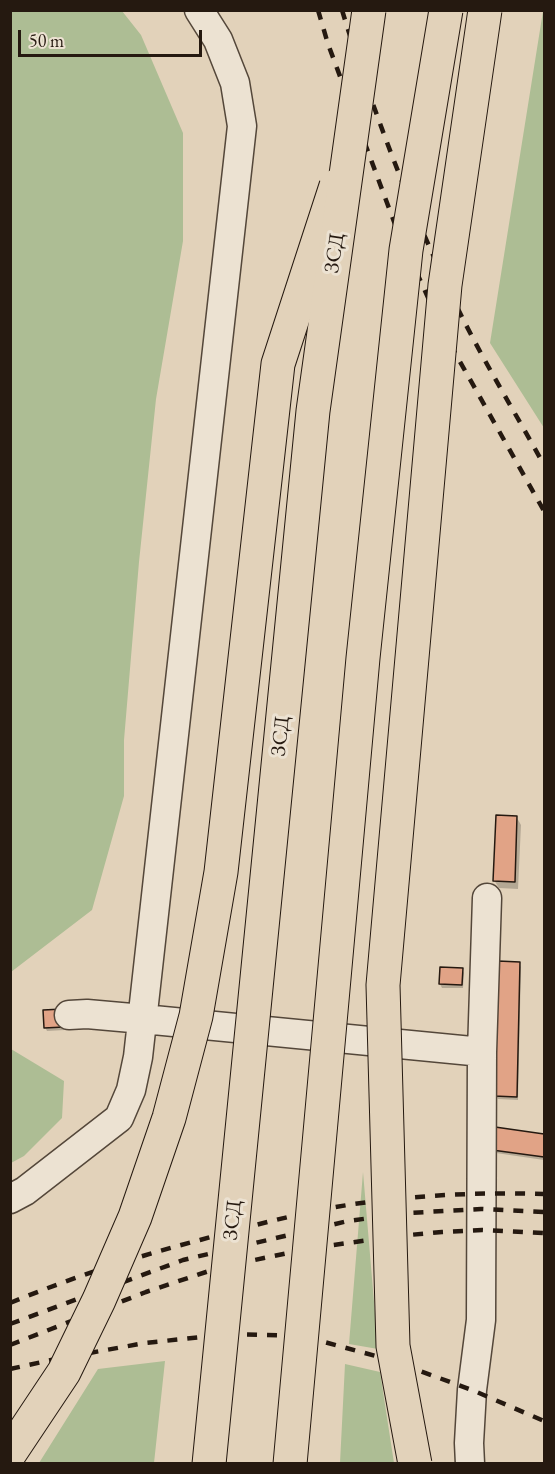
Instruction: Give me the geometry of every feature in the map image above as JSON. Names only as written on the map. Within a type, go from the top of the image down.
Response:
[{"type":"main road","name":"ЗСД","points":[[208,1464],[313,411],[369,10]]},
{"type":"main road","points":[[290,1464],[363,658],[404,273],[446,10]]},
{"type":"main road","points":[[415,1464],[393,1346],[383,985],[445,285],[485,10]]},
{"type":"main road","points":[[10,1453],[64,1372],[99,1300],[135,1217],[169,1118],[196,1016],[221,872],[278,364],[350,142]]},
{"type":"street","points":[[10,1199],[25,1191],[118,1118],[131,1090],[138,1057],[242,126],[235,83],[218,40],[199,10]]},
{"type":"street","points":[[470,1464],[472,1390],[481,1320],[482,1052],[487,898]]},
{"type":"street","points":[[69,1015],[87,1014],[143,1019],[482,1052]]},
{"type":"green space","points":[[11,10],[122,11],[141,35],[183,133],[183,241],[156,399],[124,740],[124,796],[92,910],[11,972]]},
{"type":"green space","points":[[544,11],[544,428],[490,343]]},
{"type":"green space","points":[[11,1049],[64,1081],[62,1118],[24,1156],[11,1163]]},
{"type":"green space","points":[[363,1172],[378,1349],[349,1344]]},
{"type":"green space","points":[[165,1361],[154,1463],[39,1463],[98,1369]]},
{"type":"green space","points":[[345,1364],[380,1372],[394,1463],[340,1463]]},
{"type":"building","points":[[496,815],[517,816],[515,882],[493,881]]},
{"type":"building","points":[[498,961],[520,962],[517,1097],[494,1096]]},
{"type":"building","points":[[440,967],[463,968],[462,985],[439,984]]},
{"type":"building","points":[[63,1009],[64,1027],[44,1028],[43,1010]]},
{"type":"building","points":[[495,1127],[544,1134],[544,1157],[492,1150]]},
{"type":"railway","points":[[318,10],[328,44],[396,227],[445,335],[544,511]]},
{"type":"railway","points":[[342,10],[394,162],[441,274],[478,349],[544,465]]},
{"type":"railway","points":[[10,1303],[81,1276],[152,1253],[315,1211],[425,1196],[544,1194]]},
{"type":"railway","points":[[10,1324],[183,1260],[348,1221],[408,1213],[481,1209],[544,1212]]},
{"type":"railway","points":[[10,1345],[146,1292],[221,1267],[312,1248],[398,1236],[482,1230],[544,1233]]},
{"type":"railway","points":[[10,1369],[145,1343],[230,1334],[302,1336],[387,1359],[472,1390],[544,1421]]}]
